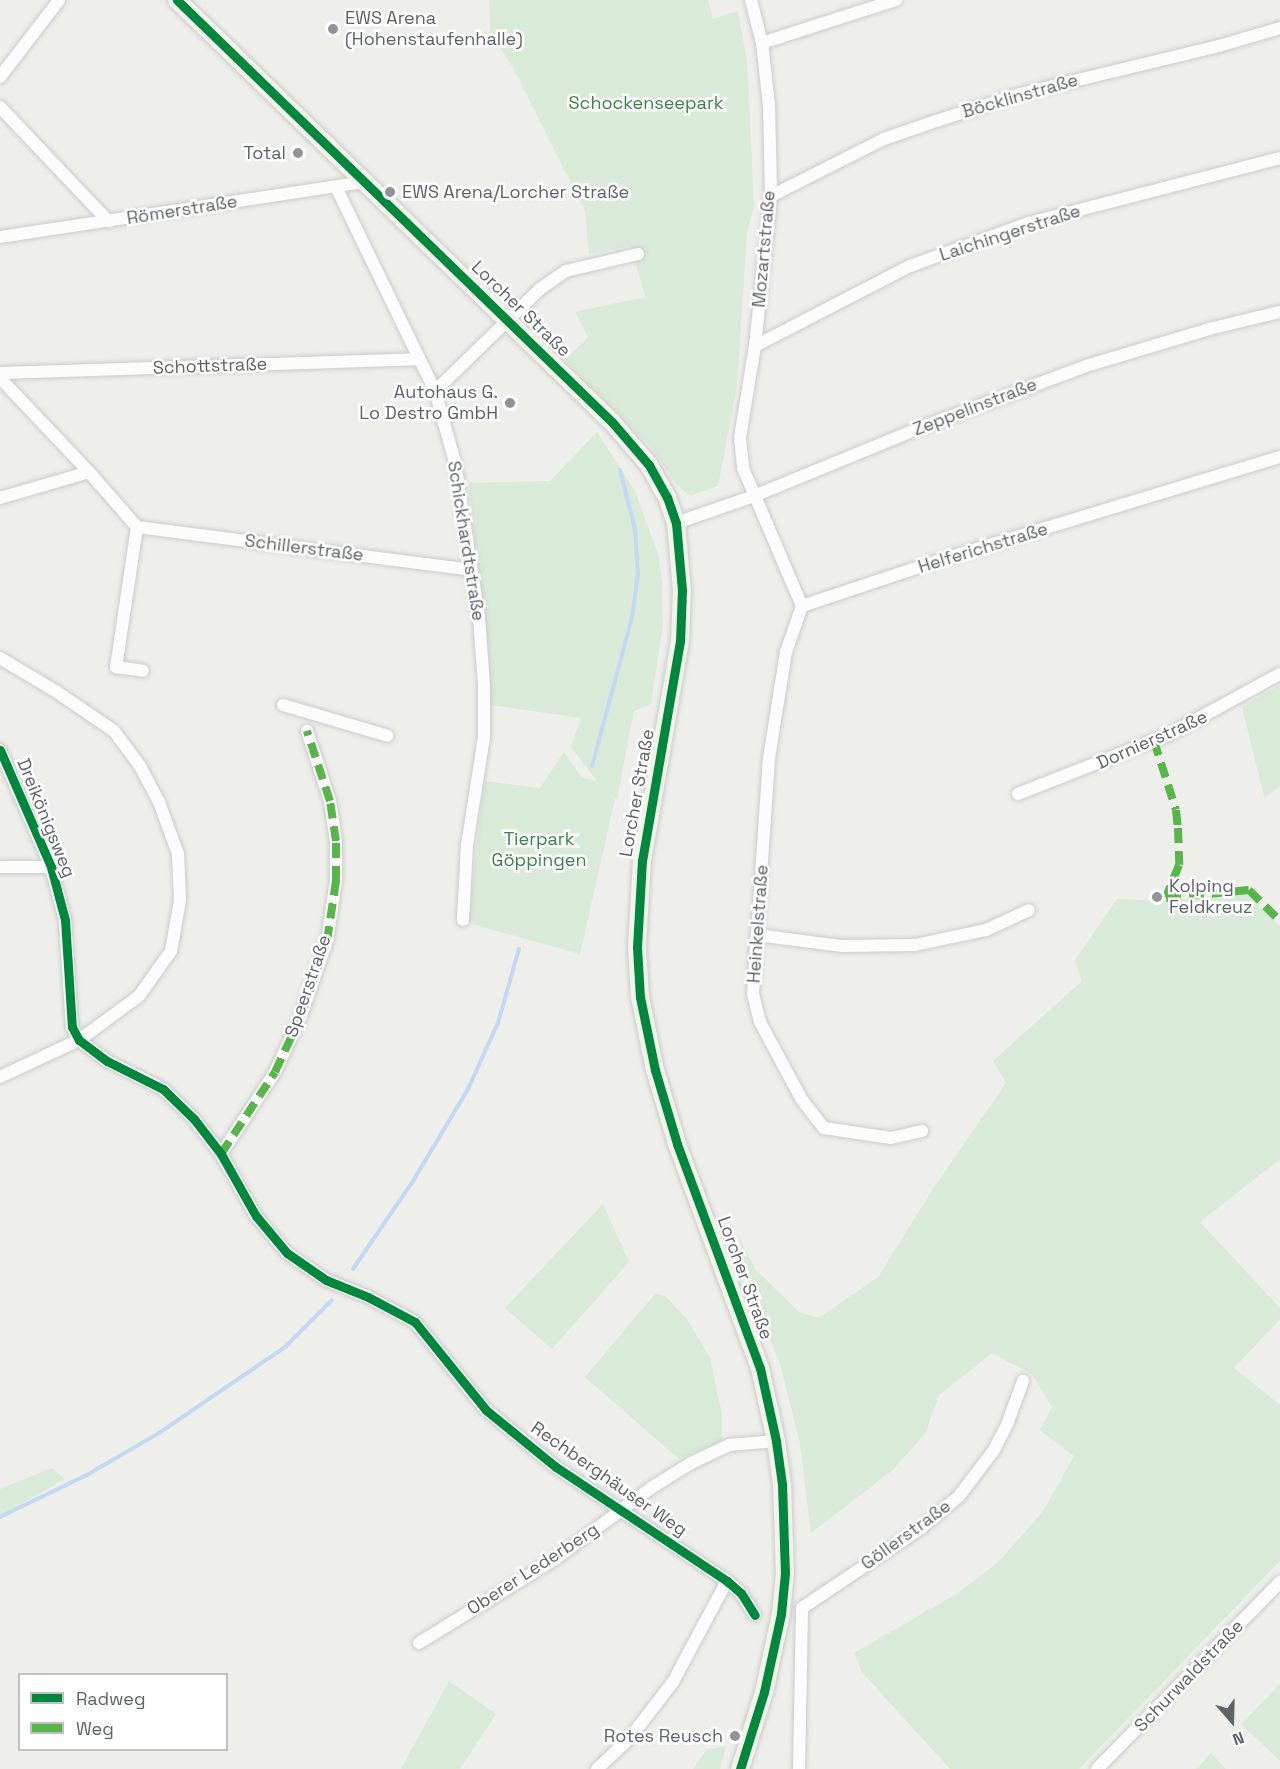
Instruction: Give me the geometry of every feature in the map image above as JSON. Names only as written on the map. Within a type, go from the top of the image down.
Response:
[{"type":"main road","name":"Lorcher Straße","points":[[177,0],[612,422],[649,465],[667,497],[676,523],[682,590],[680,641],[642,860],[637,947],[640,997],[655,1070],[677,1144],[749,1334],[776,1441],[782,1484],[786,1573],[781,1614],[764,1692],[740,1769]]},
{"type":"street","points":[[0,77],[59,0]]},
{"type":"street","name":"Mozartstraße","points":[[751,0],[762,43],[769,105],[771,196],[755,346],[740,438],[743,468],[754,496]]},
{"type":"street","points":[[762,43],[896,0]]},
{"type":"street","name":"Böcklinstraße","points":[[771,196],[884,139],[936,121],[1020,94],[1219,46],[1280,28]]},
{"type":"street","points":[[0,107],[109,222]]},
{"type":"street","name":"Laichingerstraße","points":[[755,346],[910,266],[1029,223],[1280,158]]},
{"type":"street","name":"Römerstraße","points":[[0,237],[364,182]]},
{"type":"street","name":"Schickhardtstraße","points":[[336,187],[435,391],[454,462],[479,617],[484,737],[467,845],[463,920]]},
{"type":"street","points":[[435,391],[540,289],[566,271],[638,254]]},
{"type":"street","name":"Zeppelinstraße","points":[[676,523],[754,496],[925,426],[1076,369],[1209,329],[1280,312]]},
{"type":"street","name":"Schottstraße","points":[[0,373],[419,359]]},
{"type":"street","points":[[0,378],[89,472],[137,527],[116,667],[143,672]]},
{"type":"street","name":"Helferichstraße","points":[[802,606],[937,561],[1280,457]]},
{"type":"street","points":[[0,498],[89,472]]},
{"type":"street","points":[[754,496],[802,606]]},
{"type":"street","name":"Schillerstraße","points":[[137,527],[471,570]]},
{"type":"street","name":"Heinkelstraße","points":[[802,606],[786,652],[769,758],[753,994],[760,1022],[802,1100],[824,1128],[891,1138],[922,1131]]},
{"type":"street","points":[[0,657],[114,731],[140,766],[159,802],[178,854],[180,900],[171,951],[139,996],[79,1040],[0,1077]]},
{"type":"street","name":"Dornierstraße","points":[[1018,794],[1168,735],[1280,674]]},
{"type":"street","points":[[283,705],[388,736]]},
{"type":"street","name":"Speerstraße","points":[[221,1154],[275,1072],[301,1016],[327,941],[336,881],[336,841],[330,801],[307,731]]},
{"type":"street","name":"Dreikönigsweg","points":[[0,750],[21,792],[51,867],[65,920],[72,1027],[79,1040]]},
{"type":"street","points":[[0,867],[51,867]]},
{"type":"street","points":[[757,935],[842,946],[915,945],[986,930],[1029,910]]},
{"type":"street","name":"Rechberghäuser Weg","points":[[79,1040],[107,1061],[163,1089],[194,1119],[221,1154],[256,1216],[287,1253],[326,1280],[368,1297],[415,1322],[486,1410],[556,1467],[620,1512],[727,1581],[741,1593],[755,1615]]},
{"type":"street","name":"Göllerstraße","points":[[799,1769],[802,1608],[921,1528],[959,1496],[994,1449],[1008,1422],[1023,1381]]},
{"type":"street","name":"Oberer Lederberg","points":[[419,1643],[555,1559],[659,1482],[729,1444],[776,1441]]},
{"type":"street","points":[[597,1769],[629,1739],[673,1682],[705,1626],[727,1581]]},
{"type":"street","name":"Schurwaldstraße","points":[[1097,1769],[1280,1582]]},
{"type":"green space","name":"Schockenseepark","points":[[489,0],[708,0],[713,19],[738,11],[747,61],[754,206],[747,233],[737,386],[718,486],[690,496],[676,484],[651,447],[565,360],[588,337],[575,312],[645,297],[631,246],[589,254],[585,211],[512,66],[490,32]]},
{"type":"green space","name":"Tierpark Göppingen","points":[[597,432],[635,491],[658,554],[662,582],[663,625],[651,704],[634,711],[617,799],[615,798],[580,954],[468,923],[484,781],[540,788],[564,752],[582,778],[597,781],[571,747],[581,718],[491,705],[469,483],[550,481]]},
{"type":"green space","points":[[1280,685],[1280,787],[1264,797],[1242,707]]},
{"type":"green space","points":[[1247,893],[1280,926],[1280,1159],[1200,1222],[1280,1308],[1280,1319],[1234,1368],[1280,1405],[1280,1561],[1079,1769],[950,1769],[862,1672],[854,1653],[958,1593],[997,1563],[1042,1513],[1074,1456],[1040,1430],[1052,1407],[1032,1374],[992,1353],[939,1395],[926,1432],[894,1469],[811,1533],[800,1444],[781,1367],[750,1287],[738,1234],[755,1269],[799,1312],[819,1318],[878,1277],[933,1189],[1006,1083],[993,1061],[1082,981],[1075,960],[1117,899],[1166,901]]},
{"type":"green space","points":[[603,1204],[629,1262],[552,1349],[505,1308]]},
{"type":"green space","points":[[655,1294],[665,1296],[687,1319],[710,1358],[722,1414],[722,1441],[679,1459],[585,1377]]},
{"type":"green space","points":[[52,1468],[65,1479],[0,1516],[0,1489]]},
{"type":"green space","points":[[449,1681],[496,1714],[460,1769],[401,1769]]},
{"type":"green space","points":[[1280,1684],[1280,1761],[1241,1724]]},
{"type":"green space","points":[[726,1746],[720,1769],[693,1769],[707,1749]]},
{"type":"green space","points":[[1211,1753],[1226,1769],[1196,1769]]},
{"type":"waterway","points":[[592,766],[632,618],[638,574],[635,529],[620,470]]},
{"type":"waterway","points":[[353,1269],[413,1181],[468,1089],[498,1023],[519,949]]},
{"type":"waterway","points":[[0,1517],[87,1475],[159,1433],[285,1347],[332,1300]]},
{"type":"marked path","points":[[221,1154],[275,1072],[301,1016],[327,941],[336,881],[336,841],[330,801],[307,731]]},
{"type":"marked path","points":[[1154,741],[1176,810],[1178,828],[1179,865],[1166,898],[1249,890],[1280,921]]},
{"type":"cycle path","points":[[177,0],[612,422],[649,465],[667,497],[676,523],[682,590],[680,641],[642,860],[637,947],[640,997],[655,1070],[677,1144],[760,1368],[776,1441],[782,1484],[785,1573],[781,1614],[764,1692],[740,1769]]},
{"type":"cycle path","points":[[0,750],[51,867],[65,920],[72,1027],[79,1040],[107,1061],[163,1089],[194,1119],[221,1154],[256,1216],[287,1253],[326,1280],[368,1297],[415,1322],[486,1410],[556,1467],[727,1581],[741,1593],[755,1615]]},
{"type":"place","name":"EWS Arena (Hohenstaufenhalle)","points":[[333,29]]},
{"type":"place","name":"Total","points":[[298,153]]},
{"type":"place","name":"EWS Arena/Lorcher Straße","points":[[390,192]]},
{"type":"place","name":"Autohaus G. Lo Destro GmbH","points":[[510,403]]},
{"type":"place","name":"Kolping Feldkreuz","points":[[1157,897]]},
{"type":"place","name":"Rotes Reusch","points":[[735,1736]]}]
